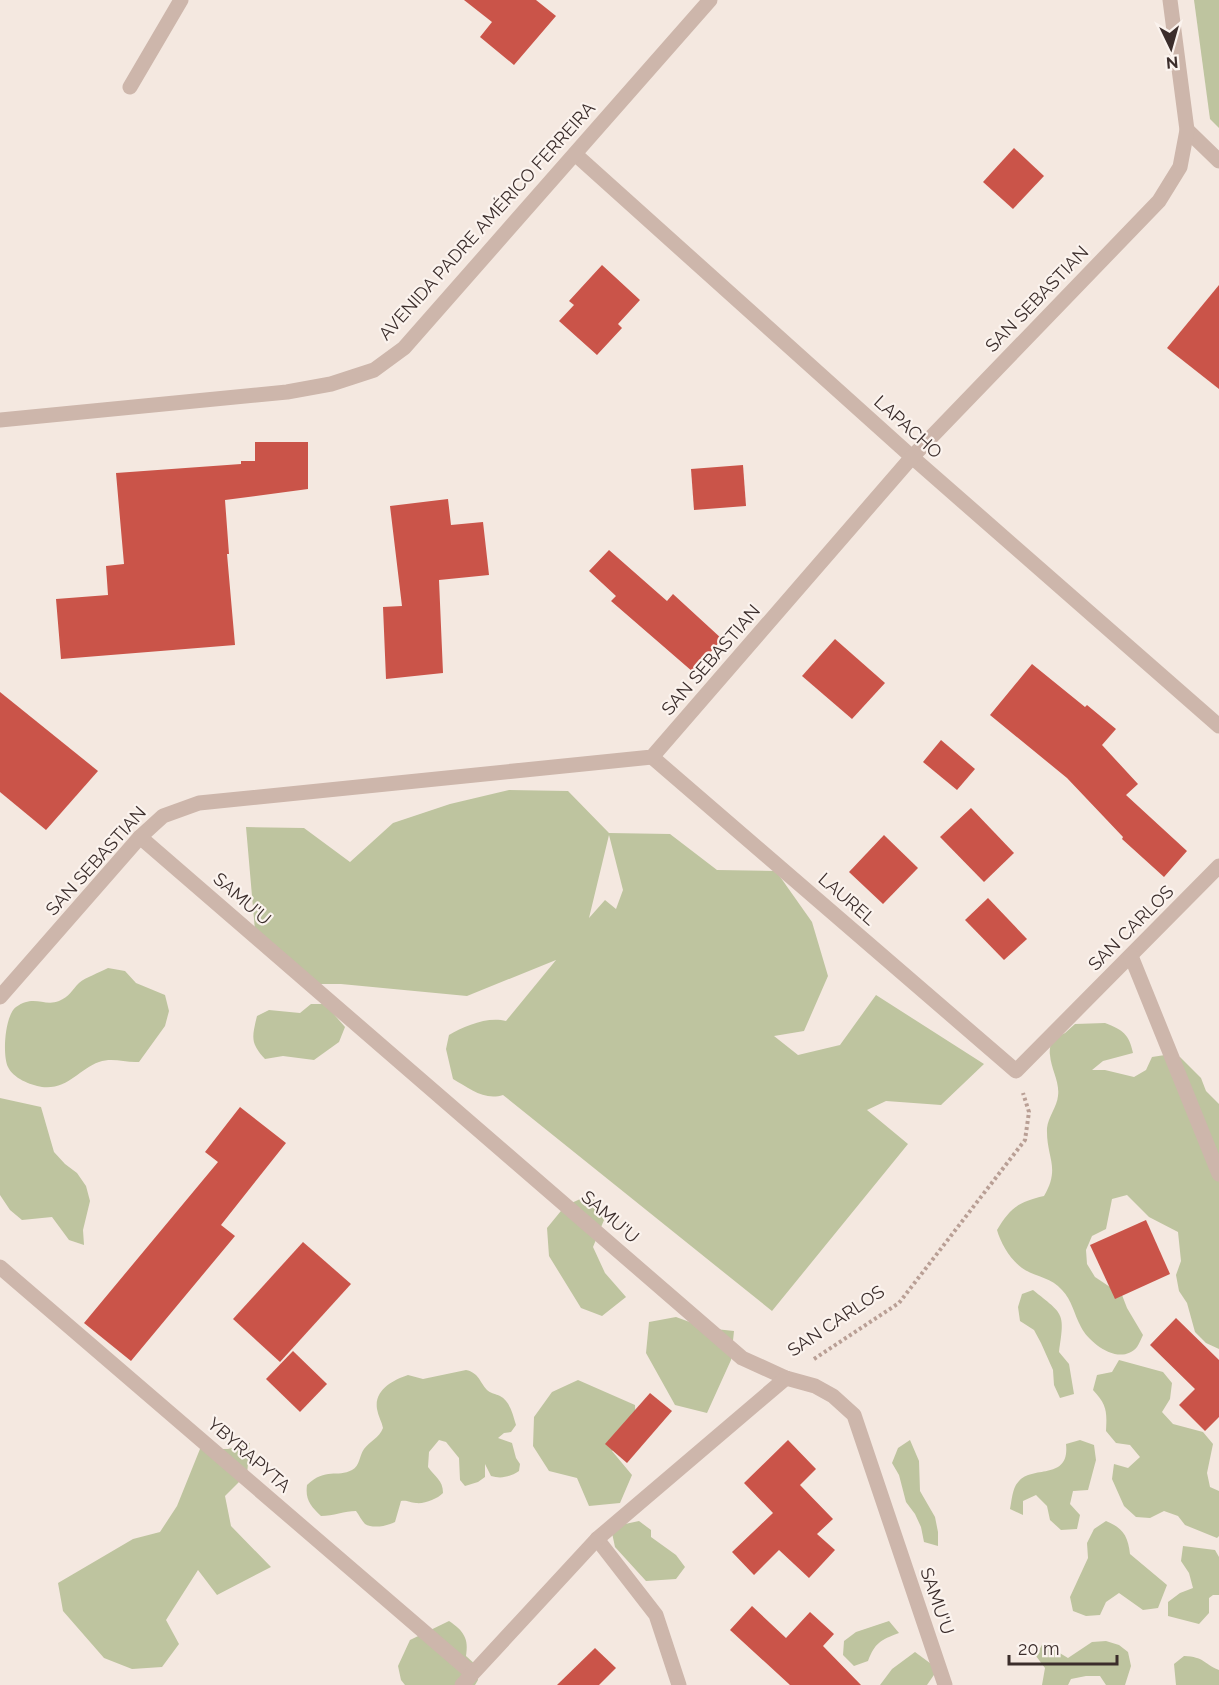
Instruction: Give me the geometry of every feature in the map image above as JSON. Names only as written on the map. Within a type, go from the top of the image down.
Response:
[{"type":"street","points":[[130,87],[181,0]]},
{"type":"street","name":"AVENIDA PADRE AMÉRICO FERREIRA","points":[[0,420],[287,392],[331,384],[374,370],[404,348],[710,0]]},
{"type":"street","name":"SAN SEBASTIAN","points":[[0,997],[140,837],[163,816],[200,803],[652,757],[912,457],[1159,201],[1180,167],[1187,130],[1170,0]]},
{"type":"street","points":[[1187,130],[1219,161]]},
{"type":"street","name":"LAPACHO","points":[[575,154],[912,457],[1219,726]]},
{"type":"street","name":"LAUREL","points":[[652,757],[1016,1071]]},
{"type":"street","name":"SAMU'U","points":[[140,837],[742,1358],[786,1378],[815,1386],[833,1396],[854,1415],[945,1685]]},
{"type":"street","name":"SAN CARLOS","points":[[1016,1071],[1219,866]]},
{"type":"street","points":[[1131,956],[1219,1174]]},
{"type":"street","name":"YBYRAPYTA","points":[[0,1267],[467,1679]]},
{"type":"street","name":"SAN CARLOS","points":[[467,1679],[597,1539],[786,1378]]},
{"type":"street","points":[[597,1539],[656,1615],[679,1685]]},
{"type":"path","name":"SAN CARLOS","points":[[786,1378],[899,1303],[1025,1140],[1029,1112],[1016,1071]]},
{"type":"green space","points":[[1194,0],[1219,0],[1219,128],[1210,119]]},
{"type":"green space","points":[[509,790],[568,791],[609,833],[670,834],[717,870],[776,871],[812,922],[828,976],[804,1031],[774,1036],[798,1055],[840,1045],[876,995],[984,1064],[941,1105],[886,1101],[867,1110],[908,1144],[772,1311],[503,1095],[483,1095],[453,1079],[446,1049],[449,1035],[469,1025],[484,1021],[506,1021],[556,960],[467,996],[341,984],[300,984],[256,942],[246,827],[304,828],[350,862],[393,823],[450,804]],"holes":[[[609,835],[623,890],[616,909],[605,900],[589,918]]]},
{"type":"green space","points":[[108,968],[125,971],[136,983],[165,995],[169,1011],[165,1026],[139,1062],[109,1060],[99,1062],[66,1082],[51,1087],[32,1085],[10,1071],[6,1061],[5,1045],[7,1026],[12,1011],[28,1001],[48,1003],[59,1001],[79,983]]},
{"type":"green space","points":[[311,1004],[325,1004],[345,1027],[339,1042],[314,1060],[283,1056],[265,1059],[253,1039],[257,1016],[269,1010],[300,1013]]},
{"type":"green space","points":[[1105,1023],[1124,1034],[1133,1053],[1103,1061],[1092,1070],[1105,1070],[1134,1077],[1146,1070],[1152,1057],[1165,1055],[1180,1057],[1201,1078],[1206,1091],[1219,1104],[1219,1349],[1206,1343],[1195,1332],[1187,1303],[1179,1291],[1176,1275],[1181,1261],[1178,1232],[1149,1217],[1127,1195],[1112,1199],[1106,1229],[1092,1236],[1086,1250],[1087,1264],[1095,1277],[1122,1295],[1143,1335],[1137,1347],[1130,1353],[1114,1354],[1091,1340],[1081,1327],[1071,1303],[1062,1290],[1053,1282],[1022,1268],[1007,1251],[997,1230],[1006,1216],[1016,1207],[1044,1196],[1052,1177],[1047,1128],[1058,1091],[1051,1060],[1051,1040],[1065,1033],[1075,1024]]},
{"type":"green space","points":[[0,1098],[41,1107],[54,1152],[77,1173],[86,1186],[90,1201],[83,1230],[84,1245],[69,1240],[52,1217],[22,1220],[10,1210],[0,1195]]},
{"type":"green space","points":[[591,1194],[604,1220],[593,1247],[605,1273],[626,1297],[602,1316],[581,1308],[549,1256],[547,1228],[565,1206]]},
{"type":"green space","points":[[1033,1290],[1060,1315],[1062,1329],[1059,1352],[1069,1364],[1074,1394],[1060,1398],[1054,1385],[1053,1370],[1041,1343],[1034,1330],[1020,1321],[1018,1307],[1022,1294]]},
{"type":"green space","points":[[676,1317],[706,1328],[734,1331],[731,1360],[707,1413],[675,1405],[646,1353],[649,1322]]},
{"type":"green space","points":[[1119,1360],[1163,1372],[1172,1383],[1170,1399],[1162,1412],[1173,1424],[1203,1432],[1213,1444],[1207,1473],[1210,1487],[1219,1491],[1219,1536],[1217,1538],[1185,1525],[1178,1516],[1164,1511],[1150,1518],[1136,1517],[1124,1506],[1112,1479],[1114,1464],[1128,1468],[1140,1457],[1130,1445],[1116,1443],[1106,1431],[1105,1409],[1093,1390],[1097,1375],[1112,1372]]},
{"type":"green space","points":[[466,1370],[474,1373],[487,1390],[503,1398],[509,1405],[516,1425],[511,1432],[504,1433],[498,1438],[512,1443],[520,1464],[519,1471],[505,1477],[495,1477],[491,1476],[485,1464],[485,1477],[465,1486],[460,1480],[459,1458],[446,1442],[439,1440],[429,1452],[428,1467],[442,1485],[443,1493],[438,1497],[419,1503],[401,1501],[395,1522],[380,1526],[365,1524],[356,1511],[321,1516],[317,1512],[308,1499],[307,1485],[320,1476],[347,1472],[357,1466],[364,1449],[383,1428],[377,1402],[378,1396],[386,1387],[408,1375],[423,1379]]},
{"type":"green space","points":[[578,1380],[635,1405],[636,1434],[612,1451],[632,1475],[620,1503],[589,1506],[577,1478],[549,1471],[533,1446],[534,1417],[552,1392]]},
{"type":"green space","points":[[910,1440],[919,1461],[920,1491],[935,1517],[938,1546],[924,1542],[921,1527],[906,1502],[899,1475],[892,1463],[898,1448]]},
{"type":"green space","points":[[1080,1440],[1094,1445],[1096,1460],[1088,1490],[1073,1491],[1070,1504],[1080,1515],[1077,1529],[1061,1530],[1050,1520],[1047,1506],[1036,1495],[1023,1501],[1023,1515],[1010,1509],[1019,1481],[1025,1476],[1057,1468],[1066,1456],[1066,1444]]},
{"type":"green space","points":[[250,1443],[247,1474],[225,1496],[231,1526],[271,1567],[217,1595],[198,1570],[166,1620],[179,1644],[162,1667],[132,1669],[104,1658],[63,1611],[58,1583],[133,1539],[160,1532],[177,1506],[200,1449],[228,1449]]},
{"type":"green space","points":[[639,1521],[651,1530],[651,1537],[676,1555],[685,1567],[676,1579],[646,1581],[615,1547],[612,1533],[625,1524]]},
{"type":"green space","points":[[1106,1521],[1124,1533],[1130,1554],[1167,1585],[1158,1608],[1143,1610],[1119,1593],[1106,1602],[1100,1615],[1086,1616],[1073,1611],[1070,1597],[1088,1558],[1087,1543],[1094,1529]]},
{"type":"green space","points":[[1183,1546],[1215,1550],[1219,1557],[1219,1595],[1209,1598],[1209,1613],[1199,1624],[1168,1616],[1168,1602],[1180,1593],[1193,1588],[1189,1573],[1181,1561]]},
{"type":"green space","points":[[449,1621],[464,1636],[467,1645],[466,1656],[477,1666],[478,1680],[475,1685],[405,1685],[401,1680],[398,1666],[410,1640]]},
{"type":"green space","points":[[889,1621],[899,1633],[879,1643],[868,1661],[854,1666],[843,1655],[844,1641],[856,1632]]},
{"type":"green space","points":[[1106,1641],[1119,1645],[1128,1652],[1131,1666],[1125,1685],[1106,1685],[1100,1676],[1086,1676],[1071,1679],[1068,1685],[1042,1685],[1045,1668],[1036,1656],[1043,1643],[1068,1658],[1092,1642]]},
{"type":"green space","points":[[915,1652],[938,1669],[927,1685],[880,1685],[892,1669]]},
{"type":"green space","points":[[1184,1656],[1200,1659],[1219,1670],[1219,1685],[1176,1685],[1174,1664]]},
{"type":"building","points":[[464,0],[536,0],[556,16],[514,65],[480,37],[492,22]]},
{"type":"building","points":[[1014,148],[1044,176],[1013,209],[983,182]]},
{"type":"building","points":[[602,265],[640,300],[618,324],[622,328],[597,355],[559,321],[574,305],[569,301]]},
{"type":"building","points":[[1219,285],[1219,389],[1167,348]]},
{"type":"building","points":[[255,442],[308,442],[308,489],[225,500],[235,645],[61,659],[56,599],[108,595],[106,566],[124,564],[116,473],[255,461]]},
{"type":"building","points":[[743,465],[746,506],[694,510],[691,469]]},
{"type":"building","points":[[448,499],[451,525],[483,522],[489,575],[439,580],[443,673],[386,679],[383,607],[402,606],[390,506]]},
{"type":"building","points":[[609,550],[667,601],[673,594],[722,639],[693,672],[611,601],[616,596],[589,571]]},
{"type":"building","points":[[835,639],[885,683],[852,719],[802,676]]},
{"type":"building","points":[[1032,664],[1116,729],[1102,745],[1138,784],[1126,795],[1187,851],[1164,877],[1122,839],[1123,837],[1067,778],[990,715]]},
{"type":"building","points":[[0,692],[98,771],[46,830],[0,792]]},
{"type":"building","points":[[941,740],[975,769],[957,790],[923,762]]},
{"type":"building","points":[[971,808],[1014,853],[984,882],[940,837]]},
{"type":"building","points":[[884,835],[918,868],[883,904],[849,872]]},
{"type":"building","points":[[988,898],[1027,939],[1004,960],[965,920]]},
{"type":"building","points":[[240,1107],[286,1143],[221,1225],[235,1236],[131,1361],[84,1323],[218,1162],[205,1152]]},
{"type":"building","points":[[1146,1220],[1170,1274],[1115,1299],[1090,1245]]},
{"type":"building","points":[[303,1242],[351,1284],[280,1362],[233,1319]]},
{"type":"building","points":[[1176,1318],[1219,1360],[1219,1417],[1205,1431],[1179,1405],[1195,1389],[1150,1345]]},
{"type":"building","points":[[293,1351],[327,1384],[300,1412],[266,1379]]},
{"type":"building","points":[[650,1393],[672,1411],[627,1463],[605,1444]]},
{"type":"building","points":[[788,1440],[816,1469],[800,1485],[833,1519],[817,1534],[835,1550],[809,1578],[779,1550],[754,1575],[732,1552],[773,1513],[744,1483]]},
{"type":"building","points":[[752,1606],[786,1638],[810,1612],[834,1634],[823,1646],[861,1685],[790,1685],[730,1630]]},
{"type":"building","points":[[595,1648],[616,1668],[599,1685],[557,1685]]}]
